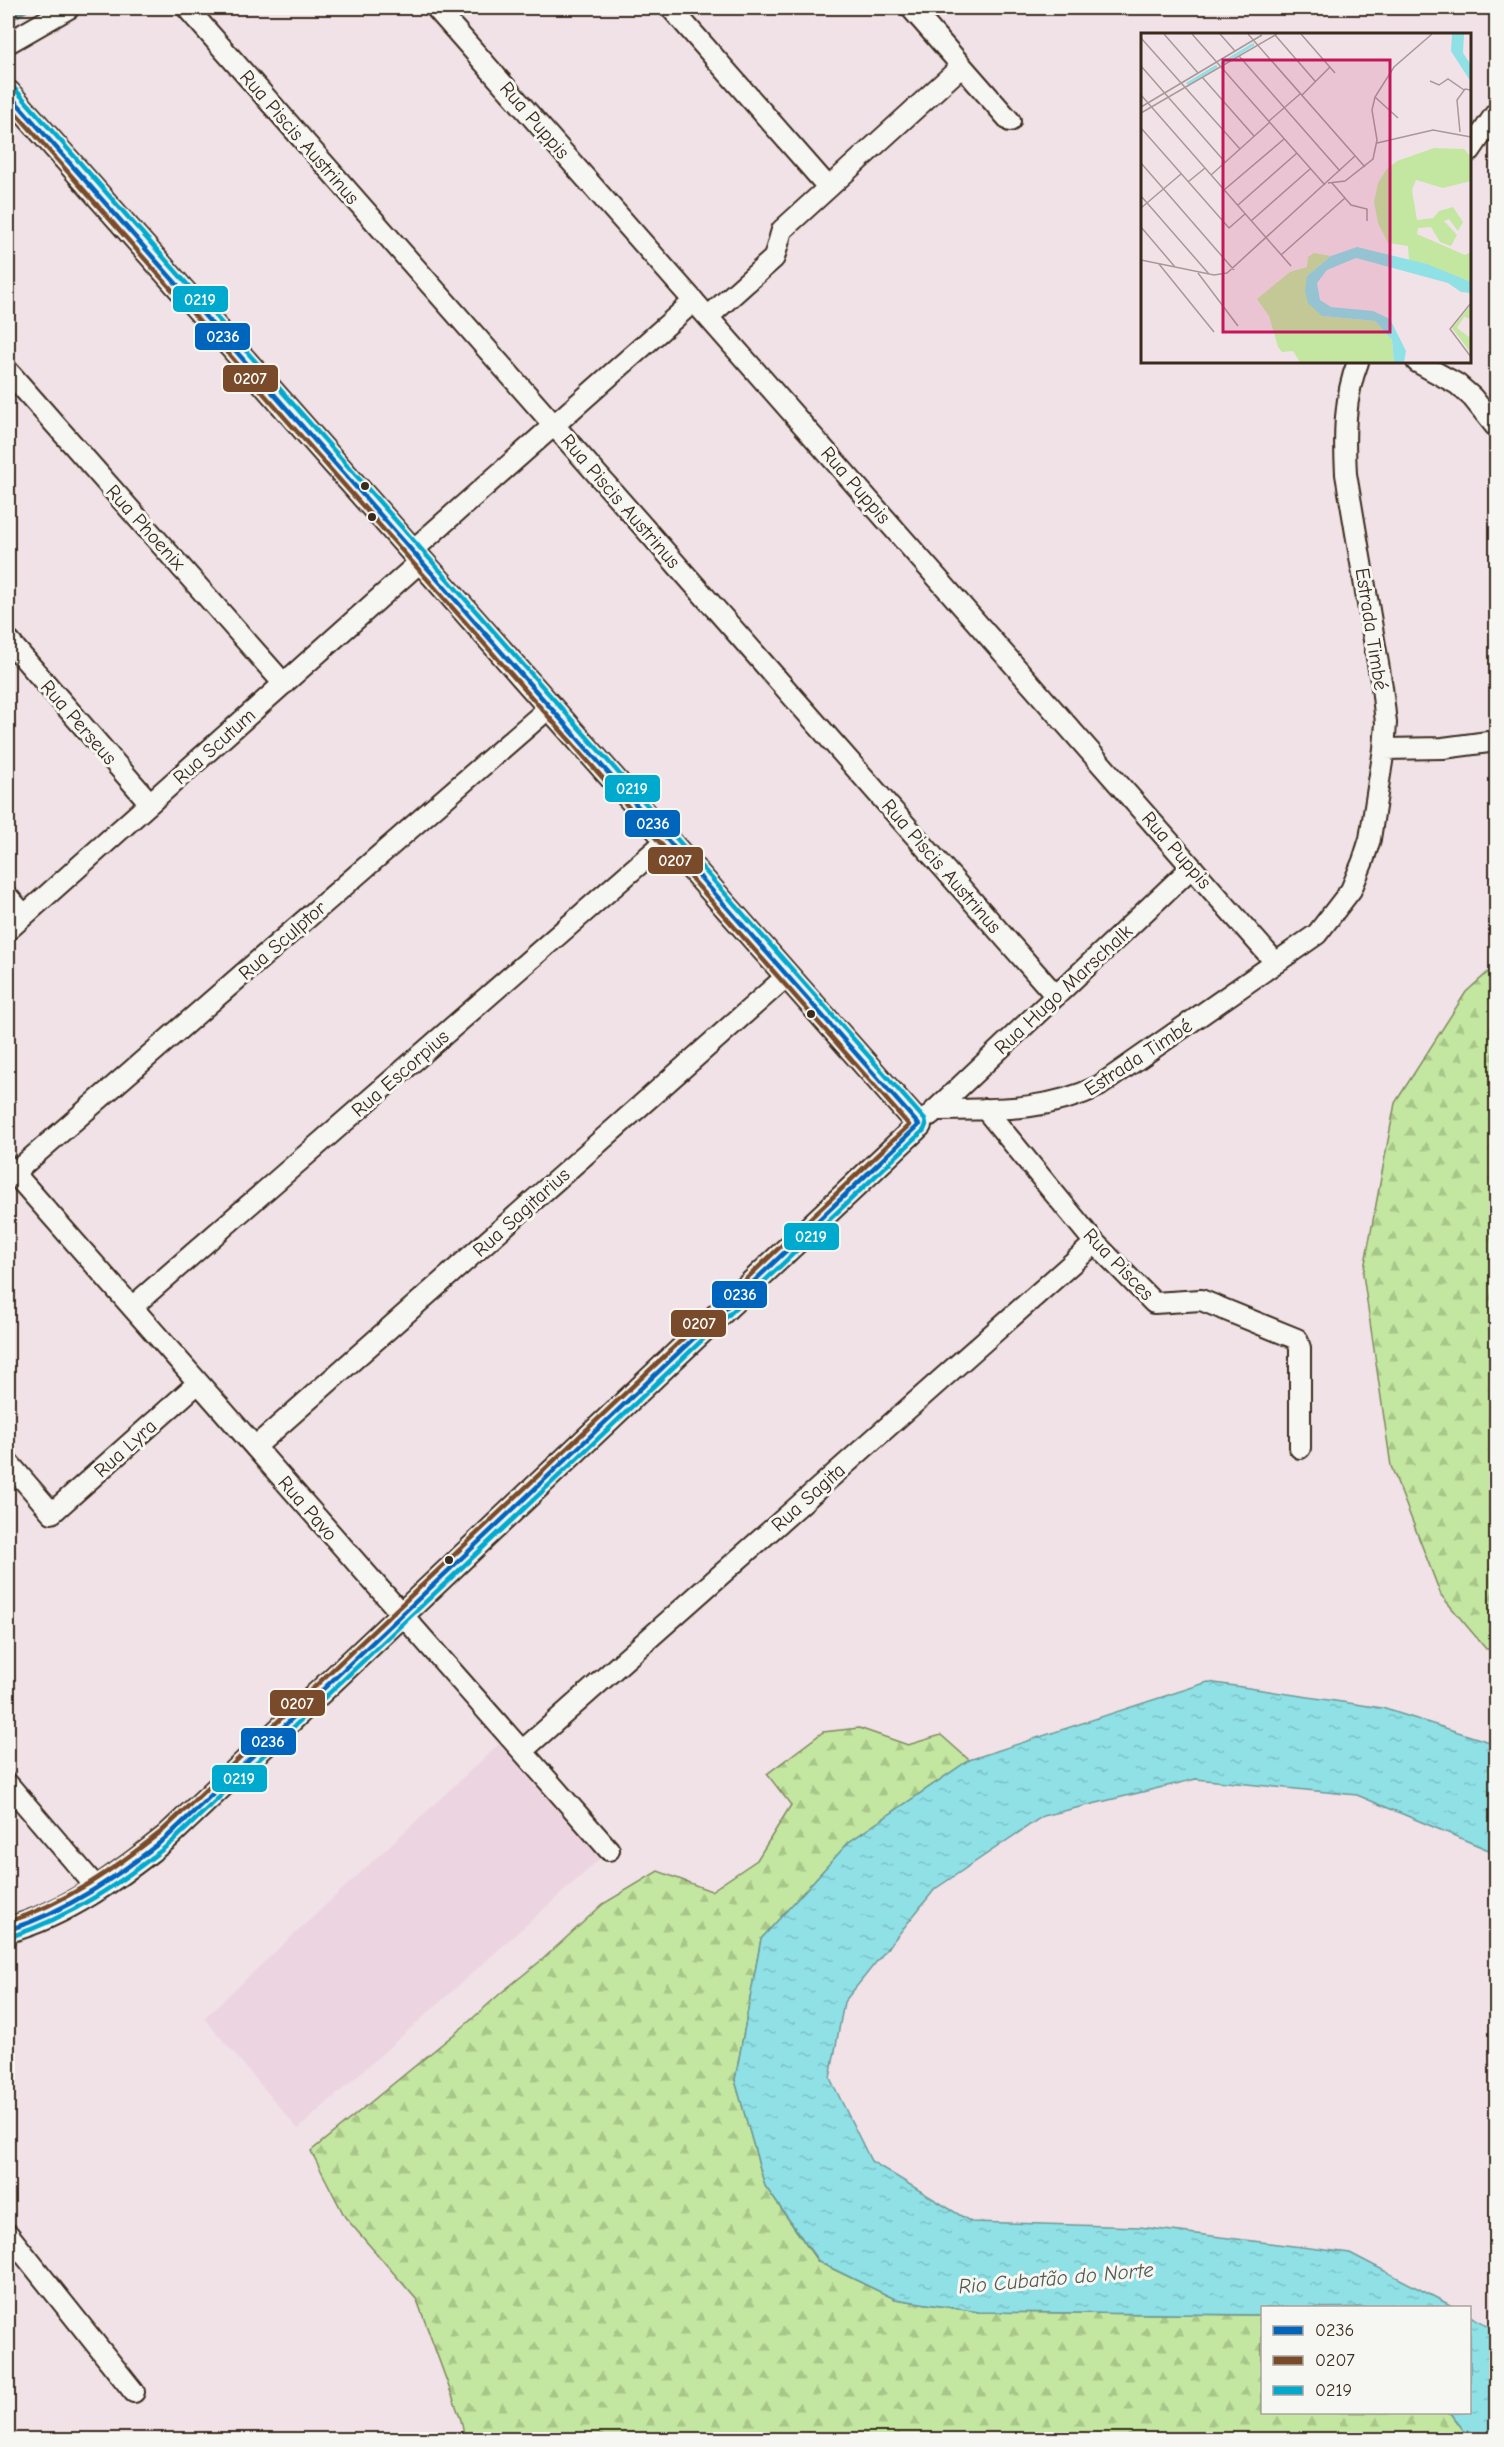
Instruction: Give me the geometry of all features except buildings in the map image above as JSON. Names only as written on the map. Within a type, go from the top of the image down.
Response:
[{"type":"street","points":[[8,44],[69,8]]},
{"type":"street","name":"Rua Piscis Austrinus","points":[[187,8],[1056,996]]},
{"type":"street","name":"Rua Puppis","points":[[436,8],[1276,963]]},
{"type":"street","points":[[671,8],[828,187]]},
{"type":"street","points":[[911,8],[1010,121]]},
{"type":"street","points":[[708,317],[774,258],[782,230],[962,66]]},
{"type":"street","points":[[8,93],[787,976],[927,1117],[168,1837],[97,1888],[42,1918],[8,1930]]},
{"type":"street","points":[[1471,150],[1497,113]]},
{"type":"street","name":"Rua Scutum","points":[[8,930],[284,684],[555,425],[694,302]]},
{"type":"street","name":"Estrada Timbé","points":[[927,1117],[985,1109],[1050,1104],[1076,1098],[1091,1090],[1317,934],[1351,890],[1370,839],[1386,723],[1346,474],[1348,401],[1358,363]]},
{"type":"street","points":[[1419,363],[1457,384],[1472,397],[1497,427]]},
{"type":"street","name":"Rua Phoenix","points":[[8,371],[284,684]]},
{"type":"street","name":"Rua Perseus","points":[[8,640],[150,803]]},
{"type":"street","name":"Rua Sculptor","points":[[10,1169],[549,707]]},
{"type":"street","points":[[1384,749],[1443,748],[1497,741]]},
{"type":"street","name":"Rua Escorpius","points":[[132,1307],[667,840]]},
{"type":"street","name":"Rua Hugo Marschalk","points":[[927,1117],[1192,867]]},
{"type":"street","points":[[8,897],[24,915]]},
{"type":"street","name":"Rua Sagitarius","points":[[255,1447],[787,976]]},
{"type":"street","name":"Rua Pisces","points":[[985,1109],[1095,1243],[1154,1304],[1201,1300],[1297,1339],[1300,1348],[1300,1448]]},
{"type":"street","name":"Rua Pavo","points":[[10,1169],[609,1850]]},
{"type":"street","name":"Rua Sagita","points":[[522,1751],[1095,1243]]},
{"type":"street","name":"Rua Lyra","points":[[8,1462],[52,1513],[198,1383]]},
{"type":"street","points":[[8,1784],[97,1888]]},
{"type":"street","points":[[8,2234],[134,2392]]},
{"type":"shaded area","points":[[499,1744],[600,1859],[298,2129],[204,2018]]},
{"type":"green space","points":[[1496,965],[1496,1649],[1486,1649],[1441,1595],[1391,1466],[1363,1274],[1395,1103],[1466,992]]},
{"type":"green space","points":[[859,1728],[908,1745],[941,1735],[969,1760],[849,1842],[761,1939],[735,2080],[765,2186],[818,2262],[895,2299],[979,2312],[1261,2315],[1261,2414],[1452,2414],[1470,2439],[465,2439],[461,2420],[417,2300],[345,2217],[311,2151],[464,2026],[603,1904],[658,1871],[711,1891],[757,1860],[791,1805],[767,1774],[823,1732]]},
{"type":"water","name":"Rio Cubatão do Norte","points":[[1208,1682],[1382,1708],[1496,1744],[1496,1853],[1357,1795],[1196,1779],[1043,1816],[935,1889],[844,2002],[830,2078],[871,2161],[971,2222],[1140,2227],[1350,2253],[1452,2306],[1261,2306],[1261,2315],[979,2312],[895,2299],[819,2262],[765,2186],[735,2080],[761,1939],[849,1842],[969,1760]]},
{"type":"water","points":[[1471,2317],[1496,2330],[1496,2439],[1470,2439],[1452,2414],[1471,2414]]},
{"type":"waterway","points":[[8,20],[28,8]]},
{"type":"transit line","name":"0219","points":[[10,1937],[75,1909],[134,1871],[172,1842],[924,1130],[926,1125],[925,1120],[14,88]]},
{"type":"transit line","name":"0236","points":[[8,93],[919,1125],[167,1837],[130,1865],[72,1903],[8,1930]]},
{"type":"transit line","name":"0207","points":[[8,104],[909,1125],[162,1831],[89,1884],[50,1905],[8,1922]]}]
